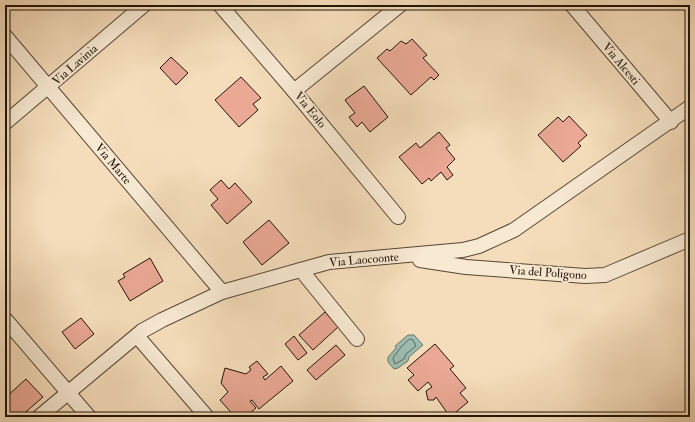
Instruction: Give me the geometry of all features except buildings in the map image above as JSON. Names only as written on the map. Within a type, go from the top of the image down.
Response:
[{"type":"street","name":"Via Lavinia","points":[[5,123],[144,5]]},
{"type":"street","name":"Via Eolo","points":[[220,5],[398,218]]},
{"type":"street","points":[[294,92],[400,5]]},
{"type":"street","name":"Via Alcesti","points":[[572,5],[670,122]]},
{"type":"street","name":"Via Marte","points":[[5,36],[222,292]]},
{"type":"street","name":"Via Laocoonte","points":[[39,417],[137,336],[162,320],[222,292],[329,262],[400,257],[463,250],[484,244],[514,230],[690,107]]},
{"type":"street","name":"Via del Poligono","points":[[400,257],[466,266],[585,276],[605,276],[690,239]]},
{"type":"street","points":[[301,270],[357,339]]},
{"type":"street","points":[[5,319],[89,417]]},
{"type":"street","points":[[137,336],[207,417]]},
{"type":"water","points":[[408,335],[414,335],[423,345],[409,357],[408,361],[394,369],[388,362],[388,357],[396,348],[395,346]]}]
